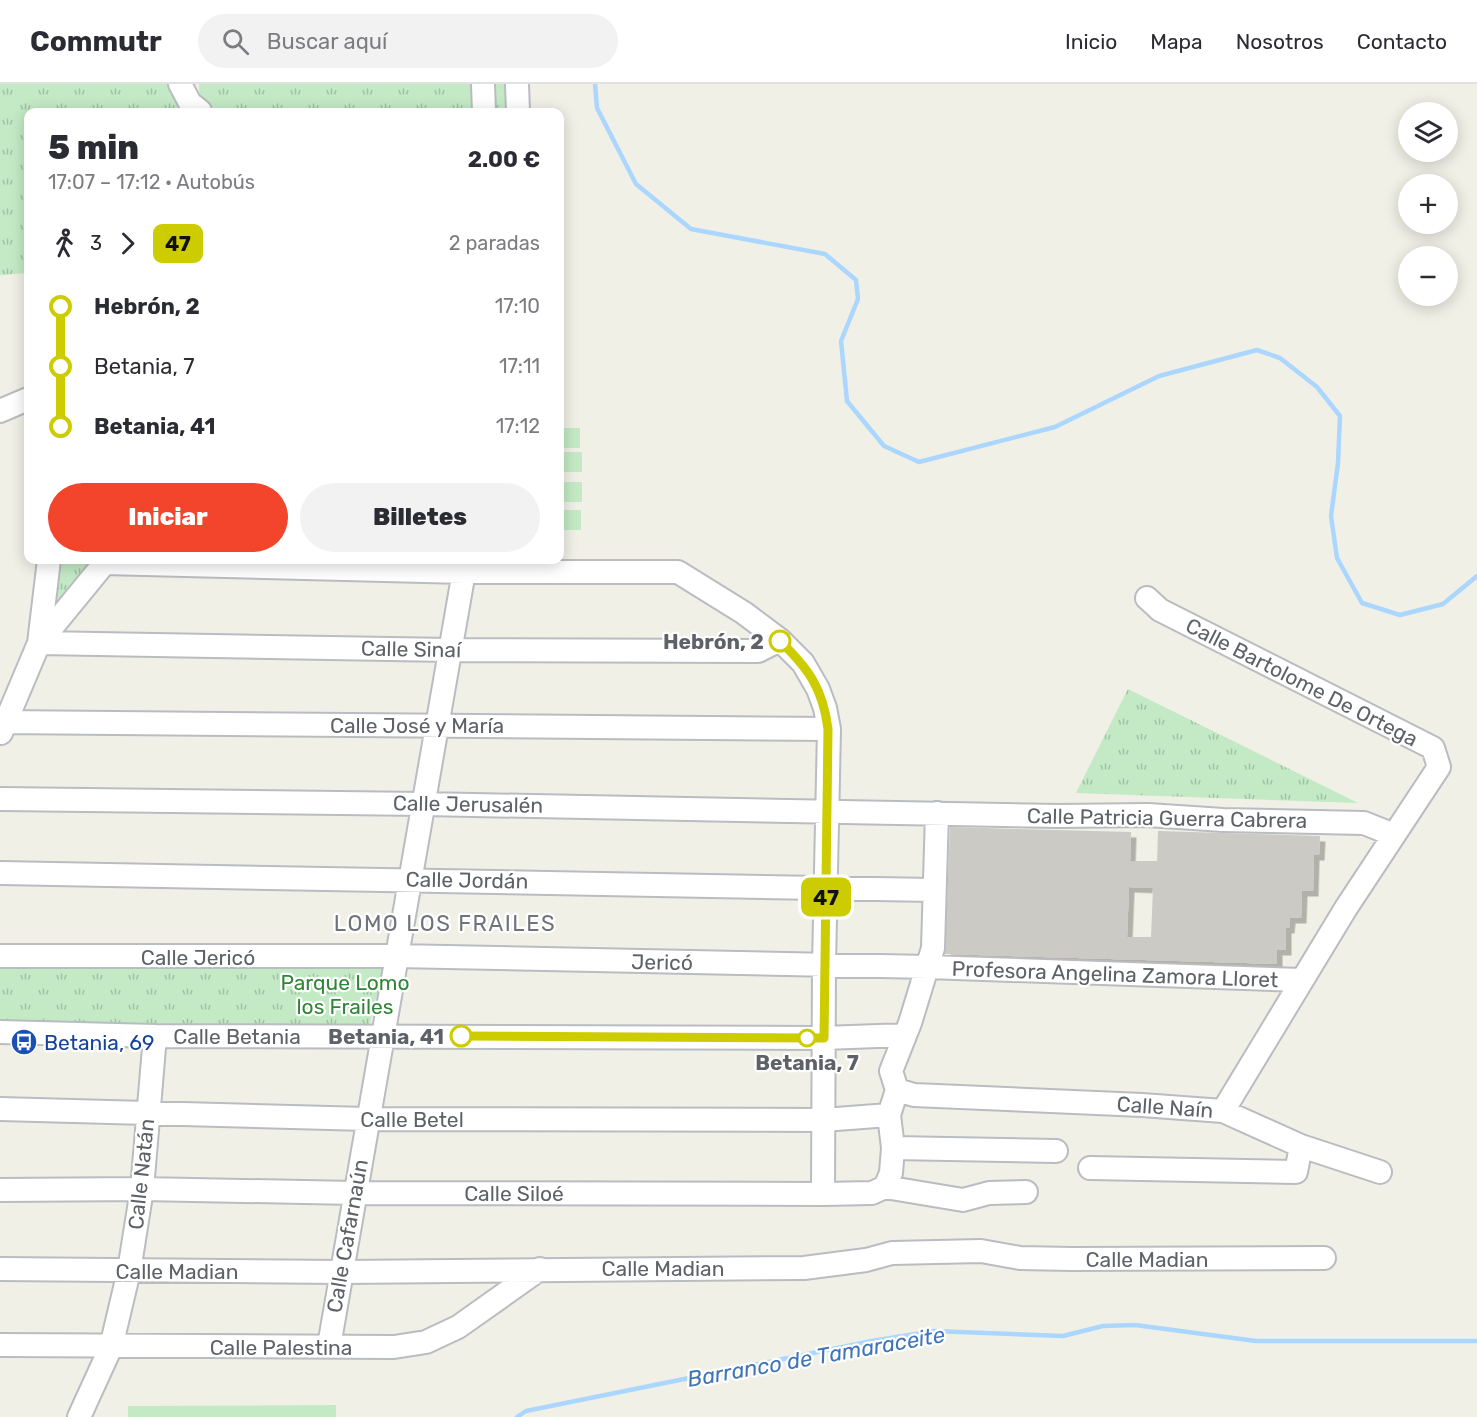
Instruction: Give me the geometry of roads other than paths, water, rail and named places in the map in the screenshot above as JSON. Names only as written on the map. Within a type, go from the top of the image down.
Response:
[{"type":"street","points":[[180,84],[190,103],[196,108]]},
{"type":"street","points":[[199,84],[200,108]]},
{"type":"street","points":[[483,84],[484,108]]},
{"type":"street","points":[[517,84],[518,108]]},
{"type":"street","points":[[0,411],[24,401]]},
{"type":"street","points":[[39,644],[49,564]]},
{"type":"street","points":[[2,727],[39,644],[103,564]]},
{"type":"street","points":[[321,564],[678,572],[744,612],[780,640],[803,663],[818,689],[825,708],[828,729],[823,1194]]},
{"type":"street","name":"Calle Cafarnaún","points":[[329,1346],[465,566]]},
{"type":"street","name":"Calle Bartolome De Ortega","points":[[1147,598],[1160,610],[1433,748],[1439,767],[1394,835]]},
{"type":"street","name":"Calle Sinaí","points":[[39,644],[450,650],[758,651],[780,640]]},
{"type":"street","name":"Calle José y María","points":[[2,727],[437,725],[828,729]]},
{"type":"street","name":"Calle Jerusalén","points":[[0,799],[937,813]]},
{"type":"street","points":[[885,1187],[891,1173],[893,1148],[889,1115],[897,1090],[891,1071],[933,948],[937,813]]},
{"type":"street","name":"Calle Patricia Guerra Cabrera","points":[[937,813],[1058,816],[1148,815],[1223,820],[1364,823],[1394,835]]},
{"type":"street","points":[[1223,1111],[1346,908],[1394,835]]},
{"type":"street","name":"Calle Jordán","points":[[0,873],[933,890]]},
{"type":"street","name":"Calle Jericó","points":[[0,956],[396,956]]},
{"type":"street","name":"Jericó","points":[[396,956],[928,967]]},
{"type":"street","name":"Profesora Angelina Zamora Lloret","points":[[928,967],[1302,980]]},
{"type":"street","name":"Calle Betania","points":[[0,1032],[155,1036],[824,1038],[905,1035]]},
{"type":"street","name":"Calle Natán","points":[[79,1417],[111,1347],[129,1271],[142,1189],[155,1036]]},
{"type":"street","name":"Calle Naín","points":[[897,1090],[914,1095],[1142,1105],[1223,1111],[1301,1146],[1380,1172]]},
{"type":"street","name":"Calle Betel","points":[[0,1109],[367,1119],[823,1120],[889,1115]]},
{"type":"street","points":[[1090,1168],[1296,1172],[1301,1146]]},
{"type":"street","points":[[893,1148],[1056,1150]]},
{"type":"street","name":"Calle Siloé","points":[[0,1190],[823,1194],[872,1193],[885,1187],[963,1200],[989,1193],[1026,1192]]},
{"type":"street","name":"Calle Madian","points":[[0,1269],[342,1272],[804,1268],[866,1260],[892,1253],[981,1251],[1020,1258],[1062,1259],[1324,1258]]},
{"type":"street","name":"Calle Palestina","points":[[0,1345],[394,1347],[426,1342],[458,1327],[540,1269]]},
{"type":"waterway","points":[[595,84],[597,108],[636,184],[691,229],[825,254],[856,280],[858,299],[841,341],[847,401],[884,446],[919,462],[1055,427],[1159,376],[1257,350],[1280,358],[1317,387],[1340,416],[1338,463],[1331,516],[1337,558],[1362,603],[1400,615],[1443,604],[1477,576]]},
{"type":"waterway","name":"Barranco de Tamaraceite","points":[[517,1417],[526,1411],[872,1341],[934,1331],[1063,1336],[1103,1326],[1135,1325],[1256,1341],[1477,1341]]},
{"type":"place","name":"Hebrón, 2","points":[[780,641]]},
{"type":"place","name":"Betania, 41","points":[[461,1036]]},
{"type":"place","name":"Betania, 7","points":[[807,1038]]},
{"type":"place","name":"Betania, 69","points":[[24,1042]]},
{"type":"district","name":"LOMO LOS FRAILES","points":[[445,923]]},
{"type":"park label","name":"Parque Lomo los Frailes","points":[[345,994]]}]
